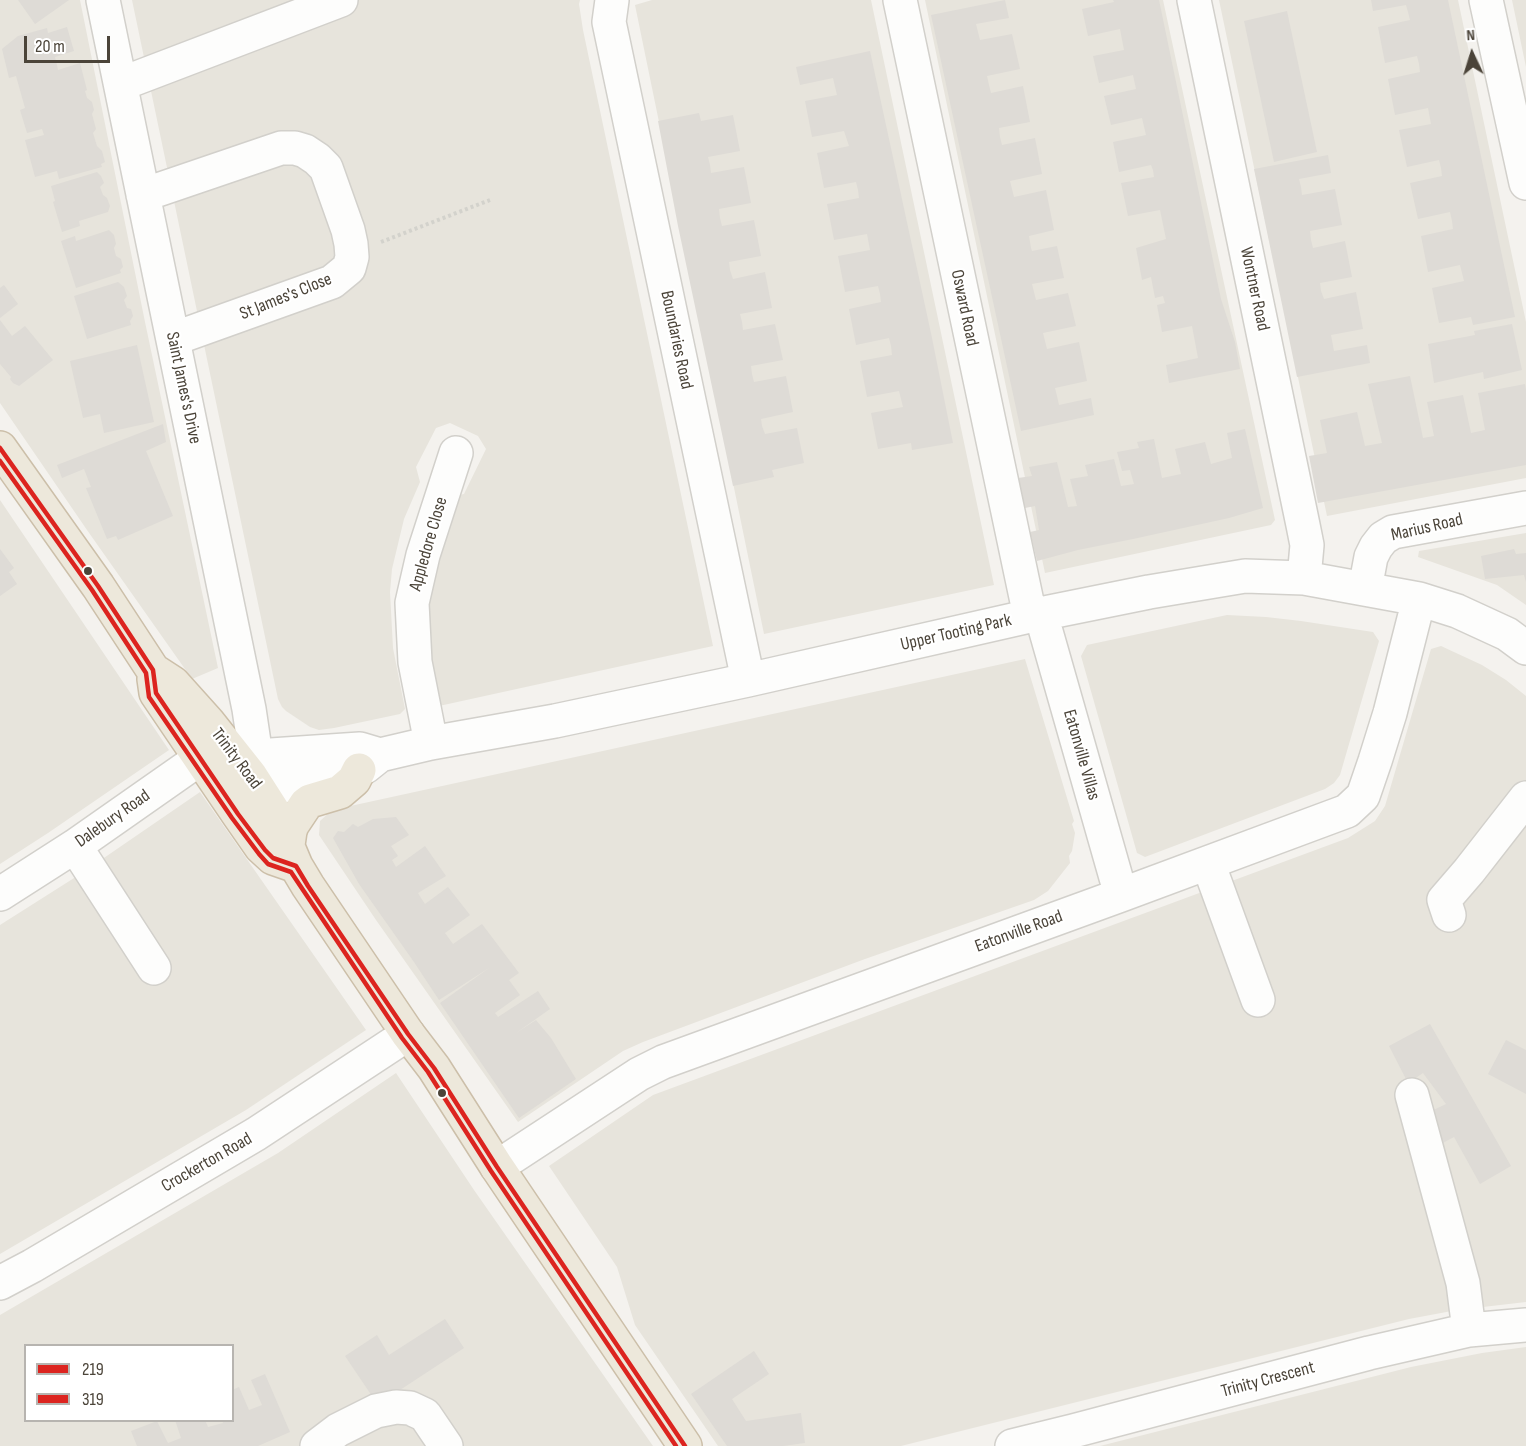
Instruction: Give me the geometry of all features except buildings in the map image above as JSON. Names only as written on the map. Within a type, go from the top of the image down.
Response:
[{"type":"highway","name":"Trinity Road","points":[[0,448],[98,586],[153,670],[156,693],[213,760],[261,847],[273,858],[292,856]]},
{"type":"highway","points":[[292,856],[291,828],[306,804],[340,792],[369,762]]},
{"type":"highway","name":"Trinity Road","points":[[255,772],[292,856],[308,886],[408,1034],[434,1068],[497,1167],[685,1446]]},
{"type":"street","name":"Saint James's Drive","points":[[103,0],[245,690],[255,772]]},
{"type":"street","points":[[120,84],[341,0]]},
{"type":"street","name":"Boundaries Road","points":[[612,0],[609,22],[748,680]]},
{"type":"street","name":"Osward Road","points":[[900,0],[1035,615]]},
{"type":"street","name":"Wontner Road","points":[[1194,0],[1307,545],[1304,578]]},
{"type":"street","points":[[1486,0],[1526,183]]},
{"type":"street","points":[[143,195],[281,148],[295,148],[305,151],[326,168],[348,230],[352,250]]},
{"type":"street","name":"St James's Close","points":[[173,339],[332,282],[349,268],[352,250]]},
{"type":"street","name":"Appledore Close","points":[[431,743],[414,662],[412,603],[423,555],[456,453]]},
{"type":"street","name":"Marius Road","points":[[1365,589],[1371,557],[1383,538],[1393,532],[1526,508]]},
{"type":"street","name":"Upper Tooting Park","points":[[213,760],[255,772],[280,786],[313,783],[369,762],[431,743],[555,721],[1035,615],[1245,576],[1304,578],[1419,600],[1457,611],[1507,634],[1526,648]]},
{"type":"street","name":"Eatonville Road","points":[[497,1167],[639,1074],[663,1062],[1347,811],[1363,796],[1390,713],[1419,600]]},
{"type":"street","name":"Eatonville Villas","points":[[1035,615],[1121,895]]},
{"type":"street","name":"Dalebury Road","points":[[0,894],[213,760]]},
{"type":"street","points":[[1449,915],[1444,900],[1526,798]]},
{"type":"street","points":[[75,846],[154,968]]},
{"type":"street","points":[[1208,862],[1258,1000]]},
{"type":"street","name":"Crockerton Road","points":[[0,1283],[256,1134],[408,1034]]},
{"type":"street","points":[[1412,1095],[1463,1282],[1469,1330]]},
{"type":"street","name":"Trinity Crescent","points":[[1012,1446],[1369,1353],[1469,1330],[1526,1325]]},
{"type":"street","points":[[317,1446],[338,1430],[376,1411],[396,1407],[410,1408],[425,1415],[446,1446]]},
{"type":"path","points":[[352,250],[365,248],[490,200]]},
{"type":"shaded area","points":[[0,0],[80,0],[218,668],[192,679],[0,403]]},
{"type":"shaded area","points":[[132,0],[580,0],[583,30],[713,646],[439,706],[428,657],[425,609],[450,497],[464,494],[486,449],[478,436],[450,423],[436,428],[416,467],[420,482],[404,519],[392,569],[390,592],[393,648],[405,709],[400,714],[319,730],[310,727],[282,707],[278,699]]},
{"type":"shaded area","points":[[652,0],[871,0],[994,585],[764,634],[635,5]]},
{"type":"shaded area","points":[[925,0],[1163,0],[1275,520],[1271,525],[1045,573]]},
{"type":"shaded area","points":[[1219,0],[1458,0],[1526,322],[1526,478],[1327,516]]},
{"type":"shaded area","points":[[1512,0],[1526,0],[1526,67]]},
{"type":"shaded area","points":[[0,500],[169,750],[0,864]]},
{"type":"shaded area","points":[[1526,533],[1526,605],[1497,585],[1418,557],[1419,551]]},
{"type":"shaded area","points":[[1227,615],[1301,621],[1373,632],[1379,641],[1340,775],[1325,789],[1145,857],[1137,853],[1081,656],[1087,645]]},
{"type":"shaded area","points":[[1441,646],[1482,665],[1526,696],[1526,1302],[1457,1310],[1409,1319],[901,1446],[718,1446],[635,1325],[617,1267],[549,1166],[653,1095],[1348,838],[1375,821],[1385,806],[1431,649]]},
{"type":"shaded area","points":[[1025,659],[1074,821],[1072,824],[1075,833],[1069,856],[1070,863],[1048,891],[1034,900],[865,959],[643,1042],[623,1051],[518,1122],[319,835],[320,821],[332,810]]},
{"type":"shaded area","points":[[200,792],[366,1030],[246,1110],[0,1254],[0,925],[82,873]]},
{"type":"shaded area","points":[[396,1073],[474,1190],[653,1446],[0,1446],[0,1315],[278,1153]]},
{"type":"shaded area","points":[[1526,1347],[1526,1446],[1100,1446],[1411,1367]]},
{"type":"transit line","name":"219","points":[[0,448],[98,586],[153,670],[156,693],[238,814],[273,858],[296,866],[408,1034],[434,1068],[497,1167],[685,1446]]},
{"type":"transit line","name":"319","points":[[0,461],[92,590],[146,673],[149,697],[232,818],[268,864],[291,872],[402,1038],[428,1072],[491,1171],[676,1446]]}]
